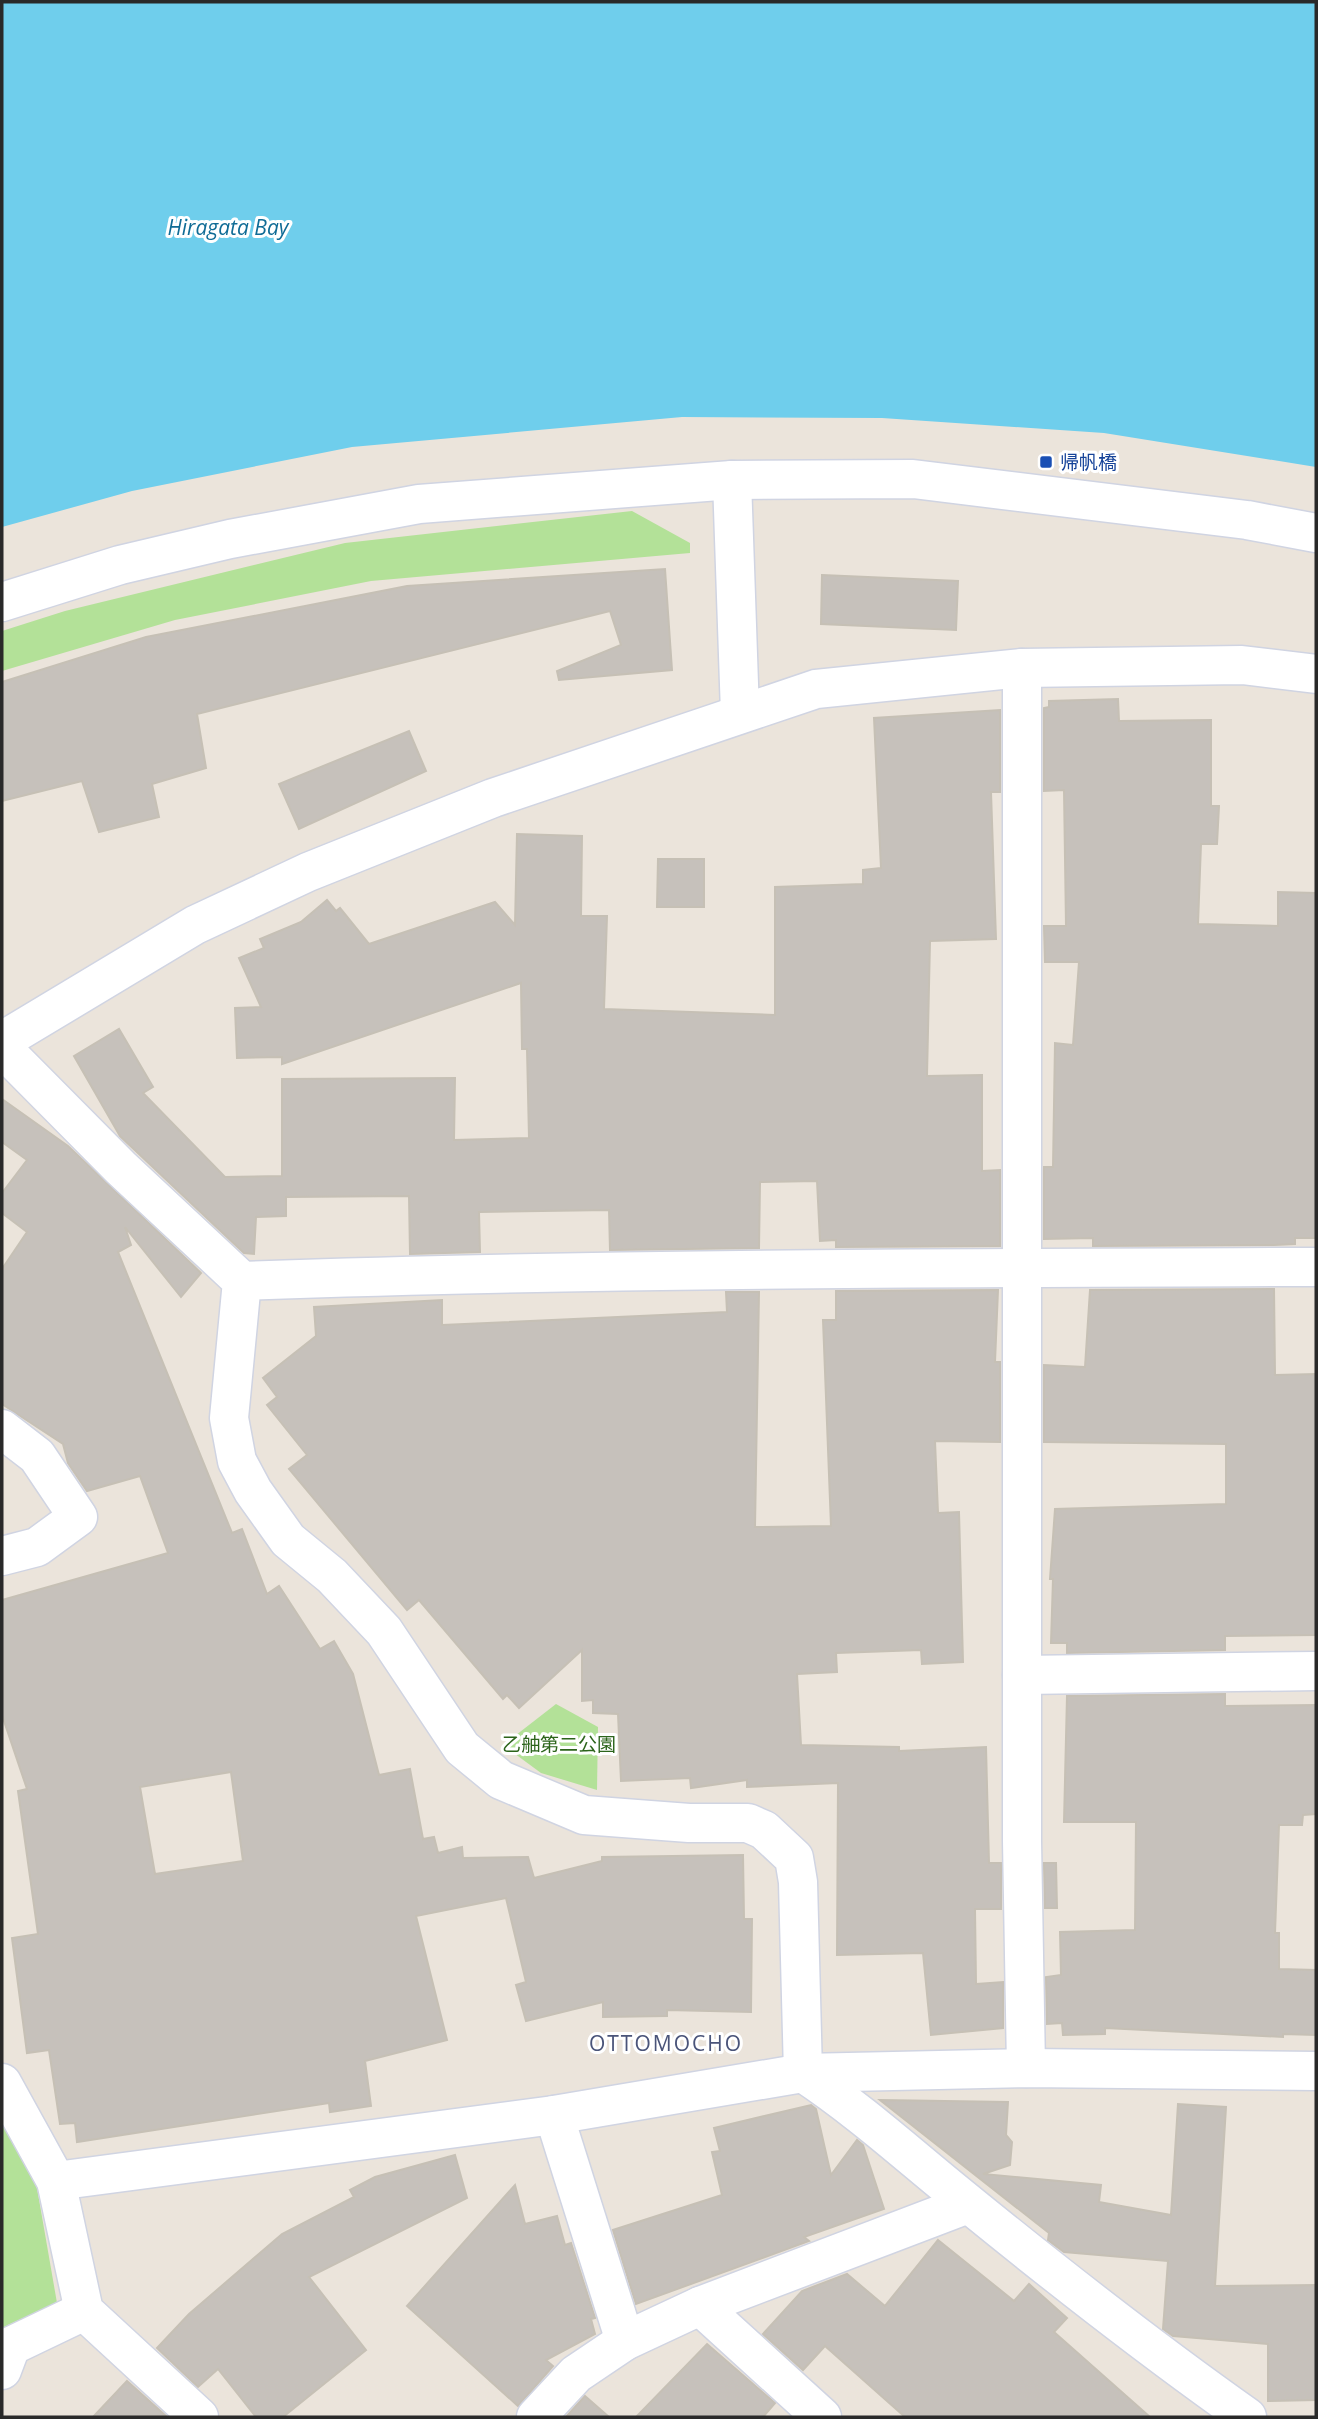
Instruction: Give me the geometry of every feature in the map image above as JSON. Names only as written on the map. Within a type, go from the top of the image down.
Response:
[{"type":"street","points":[[2,602],[132,562],[267,532],[419,504],[732,480],[913,479],[1247,520],[1316,533]]},
{"type":"street","points":[[732,480],[740,713]]},
{"type":"street","points":[[2,1041],[195,925],[308,872],[493,798],[816,689],[1022,668],[1242,665],[1316,674]]},
{"type":"street","points":[[1022,668],[1022,1675],[1026,2068]]},
{"type":"street","points":[[2,1048],[121,1168],[242,1281],[513,1272],[1316,1267]]},
{"type":"street","points":[[242,1281],[229,1418],[237,1461],[253,1492],[289,1540],[332,1576],[384,1631],[462,1748],[501,1780],[584,1815],[689,1823],[748,1823],[764,1830],[794,1858],[803,2073]]},
{"type":"street","points":[[2,1429],[37,1456],[78,1517],[37,1547],[2,1556]]},
{"type":"street","points":[[1022,1675],[1316,1671]]},
{"type":"street","points":[[56,2181],[554,2115],[803,2073],[1026,2068],[1316,2071]]},
{"type":"street","points":[[803,2073],[848,2103],[968,2204],[1172,2364],[1247,2417]]},
{"type":"street","points":[[2,2083],[56,2181],[84,2311],[199,2417]]},
{"type":"street","points":[[554,2115],[625,2341]]},
{"type":"street","points":[[536,2417],[576,2374],[625,2341],[701,2306],[968,2204]]},
{"type":"street","points":[[701,2306],[822,2417]]},
{"type":"street","points":[[2,2370],[12,2346],[84,2311]]},
{"type":"green space","points":[[632,511],[690,543],[690,553],[371,581],[175,620],[2,671],[2,631],[65,611],[345,543]]},
{"type":"green space","name":"乙舳第二公園","points":[[556,1704],[598,1727],[597,1790],[541,1773],[503,1745]]},
{"type":"green space","points":[[2,2122],[37,2188],[57,2303],[8,2325],[2,2341]]},
{"type":"water","name":"Hiragata Bay","points":[[2,2],[1316,2],[1316,467],[1104,433],[882,418],[682,417],[352,447],[132,491],[2,527]]},
{"type":"building","points":[[665,569],[672,670],[559,680],[557,671],[621,645],[610,611],[197,714],[206,768],[152,784],[159,817],[99,832],[82,781],[2,801],[2,682],[146,637],[407,586]]},
{"type":"building","points":[[822,575],[958,581],[956,630],[821,624]]},
{"type":"building","points":[[1118,699],[1119,721],[1211,720],[1211,806],[1219,806],[1217,844],[1201,844],[1198,924],[1278,926],[1278,892],[1316,893],[1316,1238],[1295,1238],[1295,1244],[1274,1245],[1093,1246],[1093,1238],[1044,1239],[1044,1167],[1053,1167],[1055,1043],[1073,1045],[1079,962],[1045,962],[1044,926],[1066,926],[1064,790],[1044,791],[1044,708],[1049,707],[1049,701]]},
{"type":"building","points":[[1000,710],[1000,792],[991,792],[996,939],[930,941],[927,1076],[982,1075],[982,1171],[1000,1170],[1000,1246],[836,1247],[836,1240],[820,1241],[817,1181],[760,1182],[759,1248],[610,1250],[609,1210],[479,1212],[480,1252],[410,1254],[409,1196],[286,1197],[286,1216],[256,1217],[254,1254],[244,1253],[120,1136],[74,1056],[119,1029],[153,1087],[143,1093],[225,1177],[282,1176],[282,1079],[455,1078],[454,1140],[529,1138],[527,1049],[522,1049],[521,983],[282,1064],[282,1057],[237,1058],[235,1008],[261,1007],[239,958],[264,948],[260,939],[301,922],[327,900],[336,911],[340,908],[369,944],[495,902],[515,925],[517,834],[582,836],[581,916],[607,916],[604,1009],[775,1015],[775,887],[863,884],[863,870],[881,868],[874,718]]},
{"type":"building","points":[[409,731],[426,771],[299,829],[279,784]]},
{"type":"building","points":[[658,859],[704,859],[704,907],[657,907]]},
{"type":"building","points":[[2,1099],[68,1146],[201,1273],[181,1297],[125,1227],[131,1245],[118,1252],[232,1533],[242,1529],[267,1594],[279,1586],[320,1649],[334,1641],[353,1674],[379,1775],[410,1769],[423,1839],[434,1837],[438,1853],[462,1847],[463,1858],[528,1857],[534,1878],[602,1861],[602,1857],[743,1855],[744,1919],[752,1919],[751,2012],[667,2010],[667,2016],[603,2017],[603,2002],[526,2021],[516,1985],[526,1982],[506,1898],[416,1916],[447,2040],[365,2061],[371,2106],[330,2112],[329,2103],[77,2142],[75,2123],[60,2124],[49,2050],[27,2053],[12,1938],[38,1934],[18,1791],[27,1789],[2,1715],[2,1600],[168,1553],[140,1476],[87,1491],[68,1463],[63,1444],[2,1404],[2,1269],[27,1232],[2,1213],[2,1193],[27,1160],[2,1142]],"holes":[[[231,1772],[243,1861],[155,1874],[140,1787]]]},
{"type":"building","points":[[1274,1289],[1275,1375],[1316,1374],[1316,1635],[1225,1636],[1225,1650],[1067,1653],[1067,1643],[1051,1643],[1053,1579],[1050,1579],[1055,1509],[1226,1504],[1226,1444],[1044,1442],[1044,1365],[1085,1367],[1090,1290]]},
{"type":"building","points":[[998,1290],[995,1362],[1000,1362],[1000,1442],[935,1441],[938,1513],[959,1512],[963,1662],[922,1664],[921,1650],[836,1653],[837,1672],[797,1674],[801,1745],[899,1747],[899,1751],[986,1747],[989,1863],[1001,1863],[1001,1909],[975,1909],[976,1984],[1003,1982],[1003,2028],[931,2035],[923,1953],[837,1955],[838,1783],[747,1787],[747,1780],[691,1788],[690,1778],[621,1781],[618,1714],[593,1713],[593,1700],[582,1701],[582,1650],[519,1708],[507,1695],[503,1699],[419,1600],[407,1610],[289,1469],[307,1455],[267,1405],[277,1397],[263,1378],[316,1336],[314,1307],[442,1300],[442,1325],[727,1312],[726,1292],[759,1292],[755,1527],[831,1526],[823,1320],[836,1320],[836,1291]]},
{"type":"building","points":[[1225,1694],[1225,1706],[1316,1705],[1316,1814],[1303,1815],[1302,1825],[1279,1825],[1275,1933],[1279,1933],[1279,1969],[1316,1970],[1316,2035],[1283,2034],[1283,2037],[1105,2028],[1105,2034],[1063,2035],[1062,2023],[1047,2024],[1046,1977],[1061,1975],[1060,1932],[1135,1930],[1136,1822],[1064,1822],[1067,1696]]},
{"type":"building","points":[[1044,1863],[1056,1863],[1057,1908],[1045,1908]]},
{"type":"building","points":[[880,2100],[1008,2102],[1006,2135],[1012,2142],[1010,2165],[983,2174],[1101,2185],[1099,2202],[1171,2215],[1178,2104],[1226,2107],[1215,2286],[1316,2285],[1316,2400],[1268,2401],[1268,2344],[1173,2336],[1163,2329],[1168,2261],[1064,2252],[1048,2240],[1049,2233]]},
{"type":"building","points":[[811,2105],[816,2109],[831,2175],[857,2140],[863,2145],[884,2209],[804,2237],[809,2241],[636,2304],[613,2230],[722,2195],[712,2152],[720,2151],[714,2128]]},
{"type":"building","points":[[455,2155],[467,2198],[309,2277],[366,2350],[283,2417],[256,2417],[218,2369],[198,2387],[157,2348],[189,2314],[282,2234],[354,2197],[350,2190],[375,2177]]},
{"type":"building","points":[[515,2185],[525,2224],[557,2216],[565,2245],[571,2243],[595,2318],[591,2319],[595,2334],[546,2360],[553,2366],[518,2406],[407,2306]]},
{"type":"building","points":[[938,2240],[1014,2301],[1029,2284],[1067,2318],[1054,2332],[1150,2417],[905,2417],[825,2346],[803,2370],[763,2334],[802,2291],[847,2274],[885,2306]]},
{"type":"building","points":[[707,2344],[775,2403],[763,2417],[636,2417]]},
{"type":"building","points":[[127,2381],[166,2416],[93,2417]]},
{"type":"building","points":[[585,2396],[609,2417],[566,2417]]},
{"type":"place","name":"帰帆橋","points":[[1046,462]]},
{"type":"district","name":"OTTOMOCHO","points":[[666,2043]]}]
